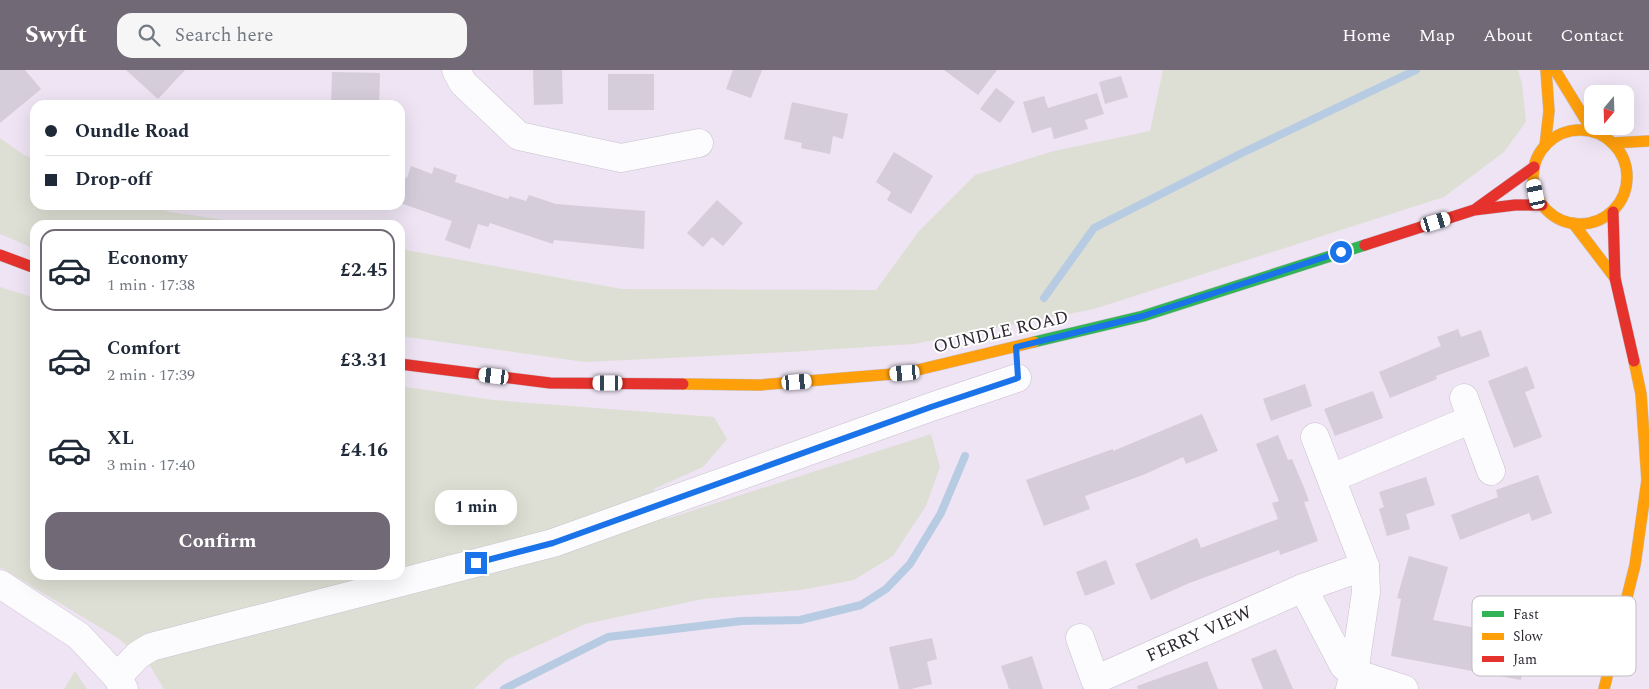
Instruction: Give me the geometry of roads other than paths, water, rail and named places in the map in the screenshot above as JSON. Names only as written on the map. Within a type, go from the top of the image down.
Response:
[{"type":"main road","points":[[1546,70],[1549,111],[1545,146],[1534,167],[1534,181],[1536,194],[1542,205],[1561,220],[1587,224],[1601,220],[1613,212],[1620,203],[1626,189],[1628,176],[1625,164],[1620,152],[1612,142],[1599,135]]},
{"type":"main road","points":[[1556,70],[1584,117]]},
{"type":"main road","points":[[1545,146],[1564,134],[1584,131]]},
{"type":"main road","points":[[1612,142],[1649,141]]},
{"type":"main road","name":"OUNDLE ROAD","points":[[1474,210],[1534,167]]},
{"type":"main road","points":[[1626,189],[1641,178]]},
{"type":"main road","name":"OUNDLE ROAD","points":[[405,365],[550,383],[760,385],[905,373],[1143,316],[1474,210],[1515,205],[1542,205]]},
{"type":"main road","points":[[1613,212],[1614,278],[1641,394],[1647,480],[1642,566],[1633,596]]},
{"type":"main road","points":[[1572,223],[1614,278]]},
{"type":"main road","points":[[0,255],[30,266]]},
{"type":"main road","points":[[1604,689],[1608,676]]},
{"type":"street","points":[[456,70],[463,83],[520,136],[620,158],[699,143]]},
{"type":"street","points":[[0,584],[79,636],[120,683],[138,656],[151,647],[553,543],[931,407],[1018,387],[1016,347]]},
{"type":"street","points":[[1332,478],[1468,408],[1491,471]]},
{"type":"street","points":[[1315,437],[1365,566],[1366,592],[1352,681]]},
{"type":"street","name":"FERRY VIEW","points":[[1080,638],[1097,684],[1302,588],[1365,566]]},
{"type":"street","points":[[1302,588],[1352,681]]},
{"type":"street","points":[[1352,681],[1404,689]]},
{"type":"waterway","points":[[1044,298],[1094,228],[1240,154],[1416,70]]},
{"type":"waterway","points":[[504,689],[608,637],[741,621],[800,620],[861,605],[886,589],[910,564],[941,513],[965,456]]}]
